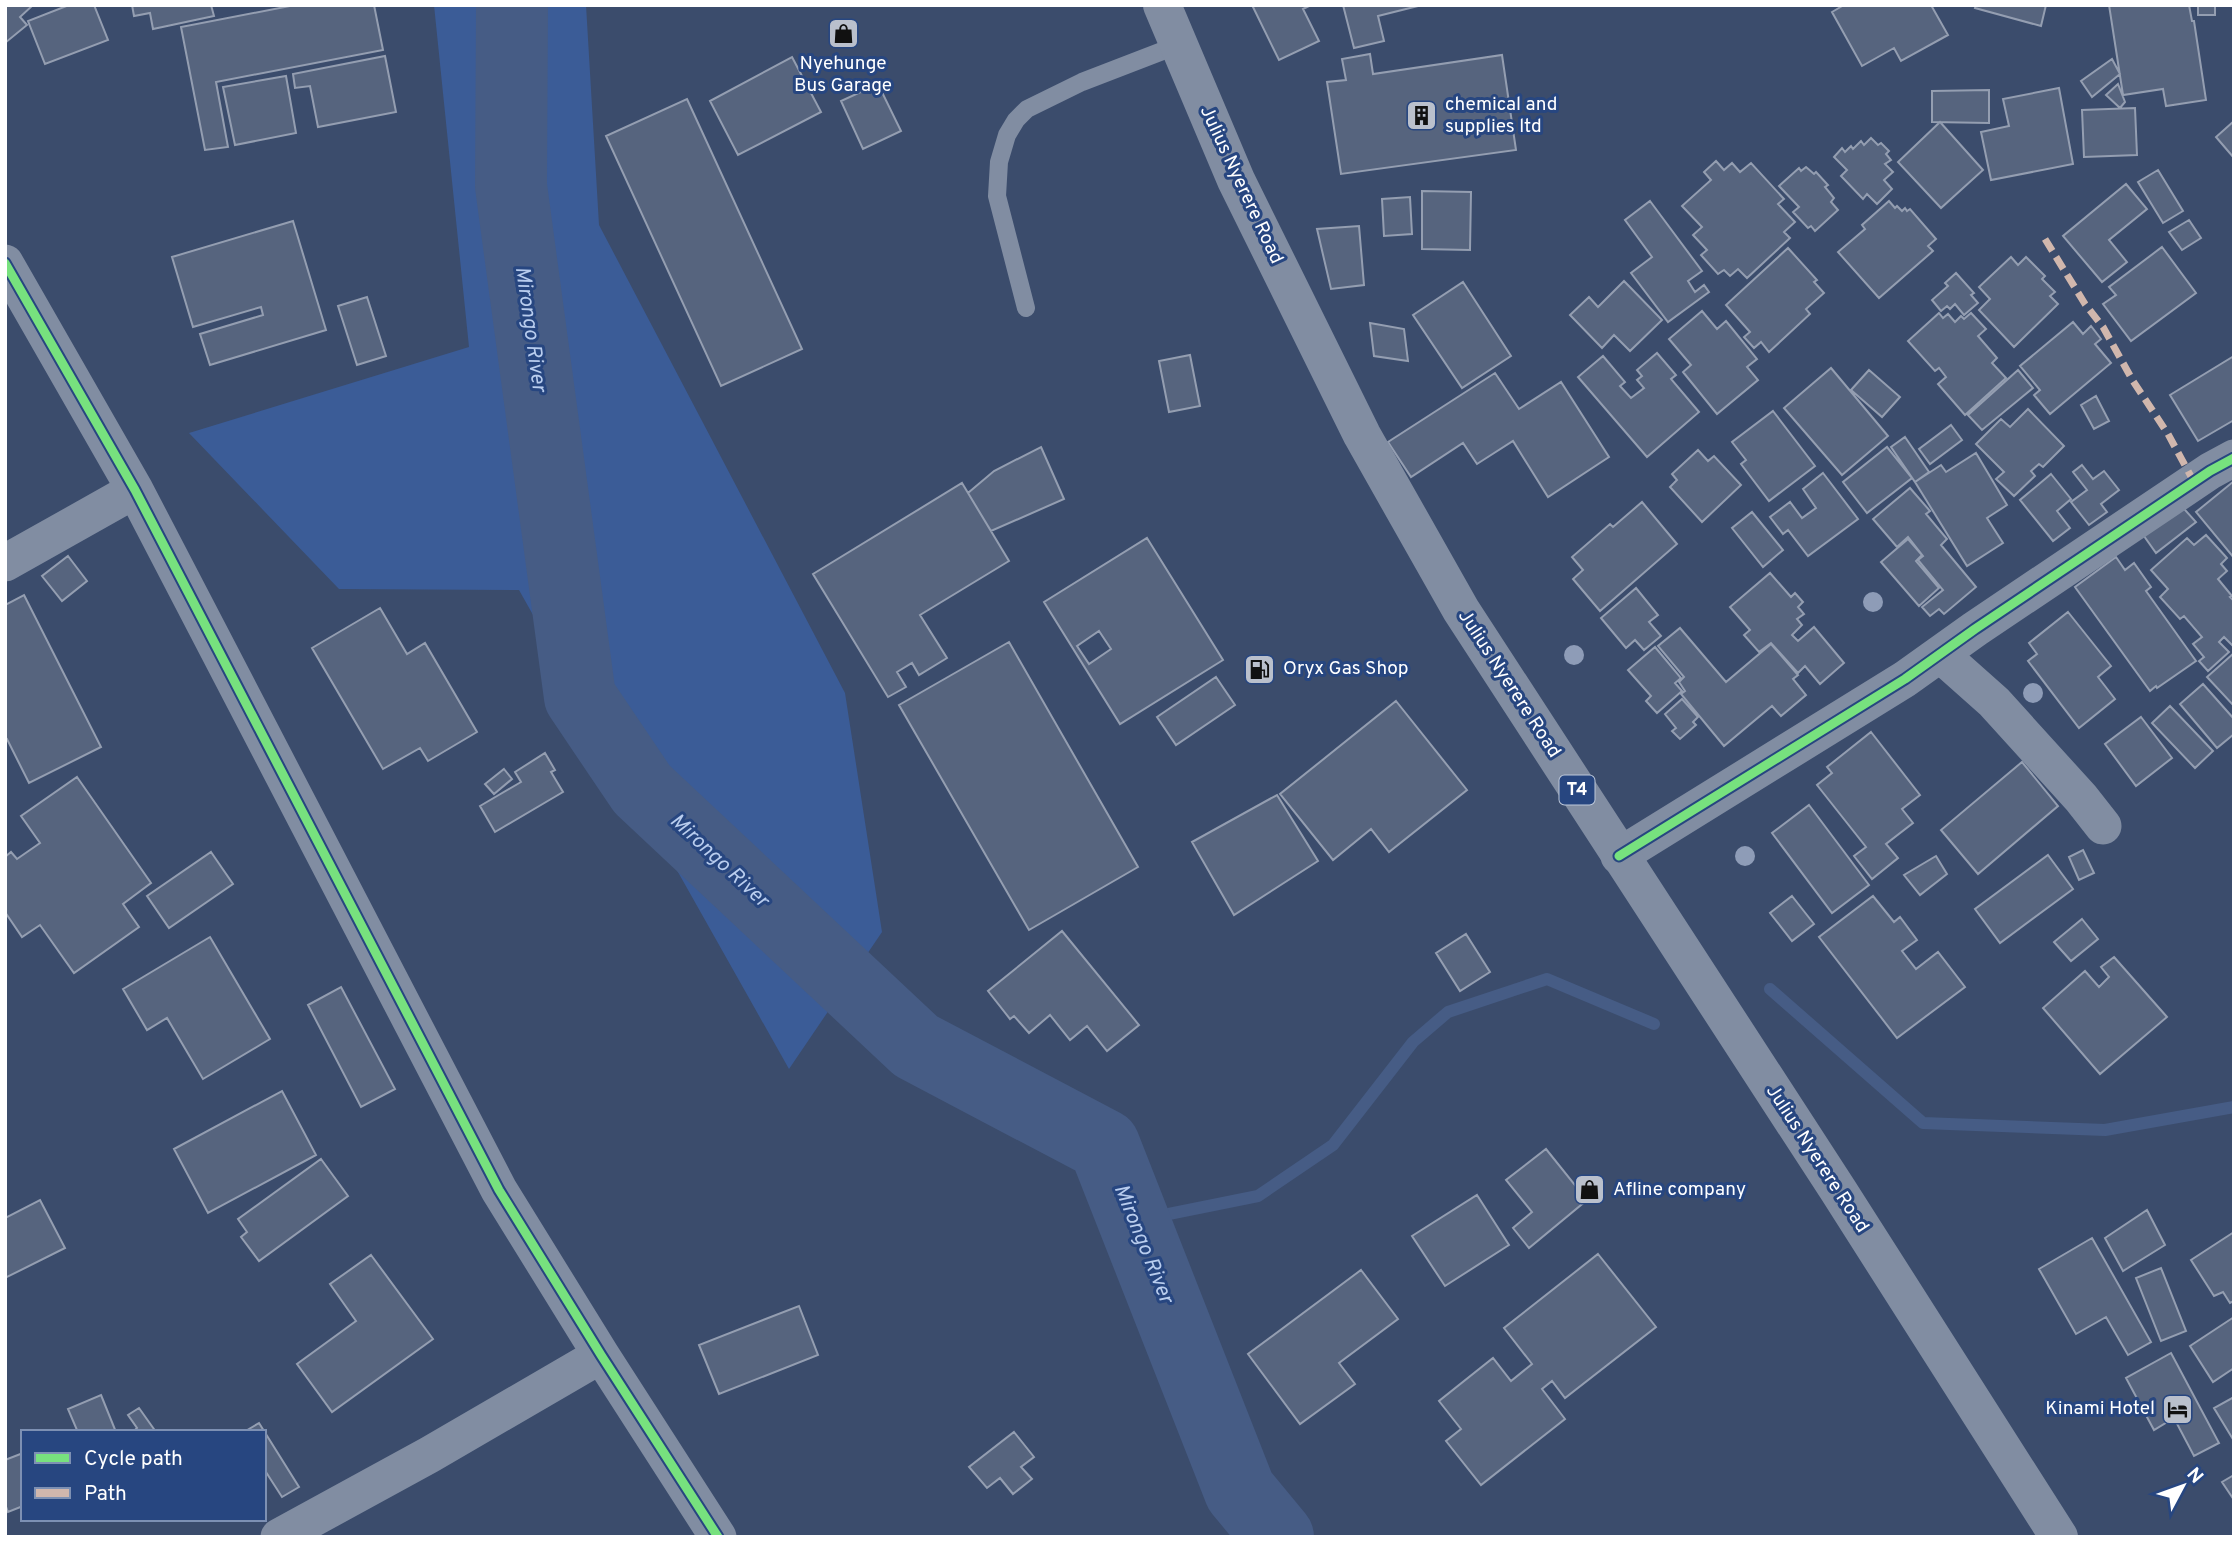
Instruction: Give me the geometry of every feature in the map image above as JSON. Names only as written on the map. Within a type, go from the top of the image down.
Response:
[{"type":"highway","name":"Julius Nyerere Road","points":[[1162,5],[1236,180],[1362,435],[1461,610],[2059,1537]]},
{"type":"street","points":[[5,263],[135,490],[499,1190],[718,1537]]},
{"type":"street","points":[[1619,856],[1905,679],[2210,471],[2234,458]]},
{"type":"street","points":[[5,563],[135,490]]},
{"type":"street","points":[[1940,654],[1994,702],[2103,826]]},
{"type":"street","points":[[279,1537],[429,1455],[601,1355]]},
{"type":"lane","points":[[1026,308],[997,196],[999,162],[1007,135],[1027,108],[1082,82],[1178,45]]},
{"type":"shaded area","points":[[434,5],[586,5],[599,225],[845,693],[882,932],[789,1069],[519,590],[339,589],[189,433],[469,347]]},
{"type":"building","points":[[5,5],[33,5],[20,17],[27,25],[5,43]]},
{"type":"building","points":[[69,5],[94,5],[108,40],[45,64],[28,21]]},
{"type":"building","points":[[132,5],[211,5],[214,16],[153,29],[150,13],[134,16]]},
{"type":"building","points":[[295,5],[374,5],[383,50],[216,82],[228,147],[205,150],[181,27]]},
{"type":"building","points":[[1252,5],[1311,5],[1303,9],[1319,41],[1279,60]]},
{"type":"building","points":[[1343,5],[1422,5],[1378,16],[1384,41],[1354,48]]},
{"type":"building","points":[[1844,5],[1931,5],[1948,35],[1901,61],[1894,48],[1862,66],[1832,12]]},
{"type":"building","points":[[1976,5],[2046,5],[2041,26],[1975,8]]},
{"type":"building","points":[[2109,5],[2189,5],[2194,21],[2206,100],[2166,106],[2163,89],[2123,95]]},
{"type":"building","points":[[2198,5],[2215,5],[2215,15],[2198,15]]},
{"type":"building","name":"chemical and supplies ltd","points":[[1370,54],[1373,74],[1502,55],[1516,150],[1341,174],[1327,82],[1346,80],[1342,59]]},
{"type":"building","points":[[385,56],[396,112],[318,127],[310,86],[295,88],[293,74]]},
{"type":"building","points":[[792,57],[821,112],[738,155],[710,101]]},
{"type":"building","points":[[2112,59],[2120,74],[2092,97],[2081,81]]},
{"type":"building","points":[[286,76],[296,133],[235,145],[223,87]]},
{"type":"building","points":[[878,84],[901,131],[863,149],[841,101]]},
{"type":"building","points":[[2118,84],[2125,102],[2120,108],[2106,95]]},
{"type":"building","points":[[2059,88],[2073,164],[1991,180],[1981,132],[2009,126],[2003,99]]},
{"type":"building","points":[[1989,90],[1989,123],[1932,122],[1932,91]]},
{"type":"building","points":[[687,99],[802,349],[721,386],[606,136]]},
{"type":"building","points":[[2135,108],[2137,155],[2084,157],[2082,110]]},
{"type":"building","points":[[2234,121],[2234,158],[2216,137]]},
{"type":"building","points":[[1940,122],[1983,170],[1941,208],[1898,162]]},
{"type":"building","points":[[1871,138],[1889,151],[1886,154],[1891,160],[1885,164],[1893,172],[1884,180],[1892,189],[1877,204],[1867,194],[1863,199],[1841,176],[1847,170],[1834,157],[1842,148],[1845,152],[1861,141],[1864,145]]},
{"type":"building","points":[[1716,161],[1724,170],[1732,163],[1740,172],[1751,163],[1784,199],[1778,204],[1795,222],[1784,232],[1790,238],[1747,278],[1738,269],[1730,276],[1724,270],[1718,274],[1701,255],[1707,250],[1693,235],[1702,227],[1682,206],[1711,180],[1704,172]]},
{"type":"building","points":[[1806,167],[1814,174],[1816,172],[1828,185],[1825,187],[1834,198],[1831,202],[1838,210],[1815,231],[1811,226],[1808,228],[1793,212],[1799,207],[1779,186],[1799,168],[1801,171]]},
{"type":"building","points":[[2158,170],[2183,211],[2163,223],[2138,182]]},
{"type":"building","points":[[2126,184],[2147,209],[2109,240],[2127,262],[2102,282],[2063,236]]},
{"type":"building","points":[[1422,191],[1471,192],[1470,250],[1422,249]]},
{"type":"building","points":[[1410,197],[1412,234],[1384,236],[1382,199]]},
{"type":"building","points":[[1650,201],[1702,271],[1688,281],[1695,292],[1704,285],[1709,292],[1668,322],[1631,273],[1652,257],[1625,220]]},
{"type":"building","points":[[1889,201],[1902,211],[1905,208],[1907,211],[1910,209],[1936,239],[1928,246],[1933,251],[1879,298],[1838,252],[1865,229],[1862,225]]},
{"type":"building","points":[[2189,220],[2201,238],[2182,250],[2169,232]]},
{"type":"building","points":[[293,221],[326,330],[210,365],[200,334],[263,315],[261,307],[193,327],[172,257]]},
{"type":"building","points":[[1359,226],[1364,285],[1331,289],[1317,229]]},
{"type":"building","points":[[2162,247],[2196,293],[2131,341],[2103,304],[2116,295],[2109,287]]},
{"type":"building","points":[[1788,248],[1817,280],[1814,282],[1824,293],[1806,309],[1810,314],[1769,352],[1761,342],[1754,348],[1744,337],[1750,332],[1726,305]]},
{"type":"building","points":[[2011,257],[2018,265],[2026,257],[2045,276],[2042,279],[2055,292],[2050,296],[2058,304],[2014,347],[1979,310],[1990,299],[1979,287]]},
{"type":"building","points":[[1956,273],[1974,293],[1971,295],[1978,303],[1964,315],[1955,304],[1950,309],[1947,306],[1941,311],[1932,300],[1948,286],[1945,283]]},
{"type":"building","points":[[1624,281],[1662,320],[1630,351],[1614,335],[1602,348],[1570,315],[1589,297],[1598,307]]},
{"type":"building","points":[[1463,282],[1511,356],[1462,388],[1413,315]]},
{"type":"building","points":[[367,297],[386,356],[357,365],[338,306]]},
{"type":"building","points":[[1702,311],[1717,329],[1726,321],[1757,359],[1747,367],[1758,380],[1717,414],[1683,372],[1691,365],[1669,339]]},
{"type":"building","points":[[1939,313],[1943,318],[1948,314],[1955,322],[1961,316],[1964,319],[1971,313],[1986,329],[1978,336],[1997,358],[1992,363],[2006,378],[1965,415],[1938,384],[1946,377],[1939,368],[1935,371],[1908,341]]},
{"type":"building","points":[[2073,322],[2083,334],[2091,326],[2101,339],[2095,344],[2111,363],[2050,414],[2034,395],[2040,390],[2020,366]]},
{"type":"building","points":[[1370,323],[1404,329],[1408,361],[1374,356]]},
{"type":"building","points":[[1657,353],[1676,375],[1671,379],[1699,412],[1647,457],[1578,377],[1603,356],[1625,382],[1620,386],[1631,398],[1644,388],[1637,380],[1642,376],[1637,370]]},
{"type":"building","points":[[1190,355],[1200,406],[1169,412],[1159,361]]},
{"type":"building","points":[[2234,356],[2234,420],[2198,441],[2170,395]]},
{"type":"building","points":[[1831,368],[1888,436],[1842,475],[1784,408]]},
{"type":"building","points":[[1869,370],[1900,397],[1882,417],[1851,390]]},
{"type":"building","points":[[2018,370],[2033,388],[1982,430],[1968,415]]},
{"type":"building","points":[[1495,373],[1519,409],[1561,382],[1609,457],[1548,497],[1513,441],[1477,464],[1463,443],[1411,477],[1388,442]]},
{"type":"building","points":[[2096,396],[2109,421],[2094,429],[2081,405]]},
{"type":"building","points":[[2028,409],[2064,446],[2043,467],[2039,464],[2031,471],[2035,476],[2014,496],[1996,479],[2004,472],[1976,444],[2001,419],[2010,427]]},
{"type":"building","points":[[1773,411],[1815,466],[1769,501],[1741,464],[1746,460],[1732,442]]},
{"type":"building","points":[[1951,425],[1962,440],[1930,464],[1919,449]]},
{"type":"building","points":[[1905,437],[1929,472],[1915,482],[1891,447]]},
{"type":"building","points":[[1041,447],[1064,499],[991,531],[968,493],[994,471]]},
{"type":"building","points":[[1887,447],[1912,478],[1867,513],[1843,482]]},
{"type":"building","points":[[1698,450],[1708,461],[1714,456],[1741,485],[1702,522],[1670,487],[1677,480],[1672,474]]},
{"type":"building","points":[[1976,453],[2007,505],[1987,518],[2003,543],[1967,566],[1915,482],[1941,465],[1946,472]]},
{"type":"building","points":[[2082,465],[2093,479],[2104,471],[2119,490],[2101,504],[2107,512],[2089,525],[2071,502],[2087,490],[2073,472]]},
{"type":"building","points":[[1823,473],[1858,519],[1808,556],[1788,530],[1783,534],[1770,517],[1790,502],[1802,518],[1816,508],[1803,489]]},
{"type":"building","points":[[2051,474],[2071,499],[2057,511],[2070,528],[2053,541],[2020,500]]},
{"type":"building","points":[[2234,481],[2234,558],[2196,512]]},
{"type":"building","points":[[962,483],[1009,561],[920,615],[947,658],[919,675],[912,663],[897,672],[906,687],[888,697],[813,574]]},
{"type":"building","points":[[1910,488],[1930,511],[1926,514],[1947,539],[1941,545],[1976,587],[1944,614],[1939,609],[1930,616],[1922,607],[1943,590],[1918,560],[1923,556],[1908,537],[1897,547],[1873,519]]},
{"type":"building","points":[[2176,500],[2196,522],[2156,553],[2139,529]]},
{"type":"building","points":[[1642,502],[1677,544],[1600,611],[1573,579],[1583,570],[1572,557],[1610,524],[1613,527]]},
{"type":"building","points":[[1752,512],[1783,550],[1763,567],[1732,528]]},
{"type":"building","points":[[2206,535],[2227,558],[2221,564],[2227,571],[2218,579],[2234,601],[2234,647],[2224,637],[2219,642],[2229,652],[2208,671],[2199,661],[2204,657],[2193,644],[2202,637],[2184,616],[2180,619],[2160,597],[2168,589],[2151,570],[2187,538],[2194,545]]},
{"type":"building","points":[[1147,538],[1223,660],[1120,724],[1044,602]],"holes":[[[1099,631],[1111,649],[1089,664],[1077,646]]]},
{"type":"building","points":[[1908,539],[1922,555],[1916,561],[1939,588],[1919,606],[1881,562]]},
{"type":"building","points":[[68,556],[87,581],[62,601],[42,576]]},
{"type":"building","points":[[2116,557],[2125,570],[2134,563],[2151,587],[2146,591],[2196,661],[2150,691],[2075,587]]},
{"type":"building","points":[[1770,573],[1791,597],[1795,593],[1803,602],[1798,607],[1804,614],[1797,619],[1802,625],[1792,635],[1798,641],[1814,627],[1844,663],[1820,684],[1805,666],[1798,673],[1771,643],[1759,652],[1744,635],[1750,630],[1730,607]]},
{"type":"building","points":[[1636,588],[1658,615],[1649,622],[1661,636],[1644,650],[1635,640],[1626,648],[1601,618]]},
{"type":"building","points":[[24,595],[101,747],[29,783],[7,739],[5,740],[5,605]]},
{"type":"building","points":[[380,608],[407,654],[425,643],[477,732],[428,761],[420,748],[383,769],[312,648]]},
{"type":"building","points":[[2068,612],[2111,666],[2098,677],[2115,699],[2079,728],[2028,661],[2037,654],[2029,643]]},
{"type":"building","points":[[1680,628],[1726,682],[1771,644],[1798,675],[1793,679],[1806,695],[1781,716],[1772,706],[1724,746],[1681,694],[1685,691],[1679,682],[1684,677],[1658,646]]},
{"type":"building","points":[[1009,642],[1138,867],[1029,930],[899,705]]},
{"type":"building","points":[[1655,647],[1681,678],[1675,683],[1682,691],[1657,713],[1646,701],[1651,696],[1628,670]]},
{"type":"building","points":[[2234,653],[2234,706],[2207,677]]},
{"type":"building","points":[[1216,677],[1235,705],[1176,745],[1157,717]]},
{"type":"building","points":[[2203,684],[2234,719],[2234,734],[2217,748],[2180,704]]},
{"type":"building","points":[[1682,699],[1698,717],[1693,722],[1696,725],[1680,739],[1672,731],[1676,728],[1665,714]]},
{"type":"building","points":[[1396,701],[1467,790],[1389,852],[1371,829],[1333,860],[1280,794]]},
{"type":"building","points":[[2170,706],[2213,751],[2195,768],[2152,723]]},
{"type":"building","points":[[2141,717],[2172,758],[2136,786],[2105,744]]},
{"type":"building","points":[[1871,732],[1920,795],[1902,809],[1913,823],[1886,844],[1898,858],[1872,879],[1854,856],[1866,847],[1817,785],[1832,773],[1827,767]]},
{"type":"building","points":[[545,753],[555,770],[551,772],[563,792],[495,832],[480,806],[521,782],[515,772]]},
{"type":"building","points":[[2022,762],[2058,806],[1978,874],[1941,830]]},
{"type":"building","points":[[504,769],[512,779],[494,794],[485,784]]},
{"type":"building","points":[[77,777],[151,883],[123,904],[139,927],[74,973],[40,925],[22,937],[5,912],[5,857],[11,852],[17,859],[40,843],[21,816]]},
{"type":"building","points":[[1277,795],[1318,861],[1234,915],[1192,842]]},
{"type":"building","points":[[1809,805],[1869,885],[1832,913],[1772,833]]},
{"type":"building","points":[[2083,850],[2094,873],[2079,880],[2069,857]]},
{"type":"building","points":[[211,852],[233,884],[169,928],[147,896]]},
{"type":"building","points":[[2048,855],[2073,889],[2000,943],[1975,909]]},
{"type":"building","points":[[1936,856],[1947,874],[1920,895],[1904,875]]},
{"type":"building","points":[[1792,896],[1814,924],[1792,941],[1770,913]]},
{"type":"building","points":[[1873,896],[1894,922],[1900,917],[1917,940],[1902,951],[1916,969],[1938,952],[1965,987],[1897,1038],[1819,937]]},
{"type":"building","points":[[2082,919],[2098,939],[2071,961],[2054,942]]},
{"type":"building","points":[[1062,931],[1139,1025],[1107,1051],[1087,1026],[1070,1040],[1050,1015],[1029,1033],[1014,1016],[1010,1019],[988,991]]},
{"type":"building","points":[[1466,934],[1490,972],[1460,991],[1436,953]]},
{"type":"building","points":[[210,937],[270,1039],[203,1079],[167,1018],[147,1030],[123,989]]},
{"type":"building","points":[[2114,957],[2167,1017],[2100,1074],[2043,1008],[2085,971],[2099,987],[2109,977],[2101,967]]},
{"type":"building","points":[[341,987],[395,1089],[361,1107],[308,1005]]},
{"type":"building","points":[[282,1091],[316,1155],[208,1213],[174,1149]]},
{"type":"building","points":[[1546,1149],[1587,1200],[1529,1248],[1513,1228],[1532,1212],[1506,1180]]},
{"type":"building","points":[[321,1159],[348,1196],[259,1261],[241,1237],[247,1232],[238,1219]]},
{"type":"building","points":[[1477,1195],[1509,1245],[1445,1286],[1412,1236]]},
{"type":"building","points":[[40,1200],[65,1248],[5,1278],[5,1218]]},
{"type":"building","points":[[2147,1210],[2165,1245],[2123,1271],[2105,1238]]},
{"type":"building","points":[[2234,1232],[2234,1301],[2230,1303],[2223,1292],[2214,1296],[2191,1260]]},
{"type":"building","points":[[2092,1238],[2151,1342],[2128,1355],[2106,1317],[2076,1334],[2039,1269]]},
{"type":"building","points":[[1598,1254],[1656,1327],[1565,1398],[1552,1381],[1542,1389],[1565,1419],[1481,1485],[1446,1441],[1461,1429],[1439,1401],[1493,1358],[1511,1381],[1532,1364],[1504,1328]]},
{"type":"building","points":[[371,1255],[433,1339],[332,1412],[297,1364],[356,1321],[330,1284]]},
{"type":"building","points":[[2161,1268],[2186,1331],[2161,1341],[2136,1278]]},
{"type":"building","points":[[1361,1270],[1398,1319],[1339,1363],[1355,1384],[1300,1424],[1248,1354]]},
{"type":"building","points":[[799,1306],[818,1355],[719,1394],[699,1345]]},
{"type":"building","points":[[2234,1317],[2234,1368],[2213,1382],[2190,1346]]},
{"type":"building","points":[[2171,1353],[2219,1443],[2194,1456],[2174,1418],[2154,1430],[2126,1378]]},
{"type":"building","points":[[101,1395],[115,1430],[77,1430],[68,1409]]},
{"type":"building","points":[[2234,1397],[2234,1441],[2214,1408]]},
{"type":"building","points":[[139,1408],[155,1430],[135,1430],[137,1428],[128,1415]]},
{"type":"building","points":[[259,1423],[263,1430],[247,1430]]},
{"type":"building","points":[[1014,1432],[1034,1457],[1021,1467],[1032,1479],[1013,1494],[1000,1478],[987,1488],[969,1467]]},
{"type":"building","points":[[266,1434],[299,1487],[282,1497],[266,1472]]},
{"type":"building","points":[[21,1454],[21,1507],[8,1512],[5,1504],[5,1460]]},
{"type":"building","points":[[2234,1475],[2234,1500],[2222,1482]]},
{"type":"waterway","name":"Mirongo River","points":[[512,5],[511,186],[580,697],[642,789],[916,1046],[1104,1145],[1240,1491],[1278,1537]]},
{"type":"waterway","points":[[1134,1221],[1258,1196],[1333,1145],[1413,1042],[1448,1012],[1547,979],[1654,1024]]},
{"type":"waterway","points":[[1770,989],[1923,1123],[2105,1130],[2234,1107]]},
{"type":"marked path","points":[[2045,239],[2085,304],[2103,327],[2194,482]]},
{"type":"cycle path","points":[[5,263],[135,490],[499,1190],[718,1537]]},
{"type":"cycle path","points":[[1619,856],[1905,679],[2210,471],[2234,458]]},
{"type":"place","name":"Nyehunge Bus Garage","points":[[843,33]]},
{"type":"place","name":"chemical and supplies ltd","points":[[1422,116]]},
{"type":"place","name":"Oryx Gas Shop","points":[[1260,669]]},
{"type":"place","name":"Afline company","points":[[1590,1190]]},
{"type":"place","name":"Kinami Hotel","points":[[2178,1409]]}]
